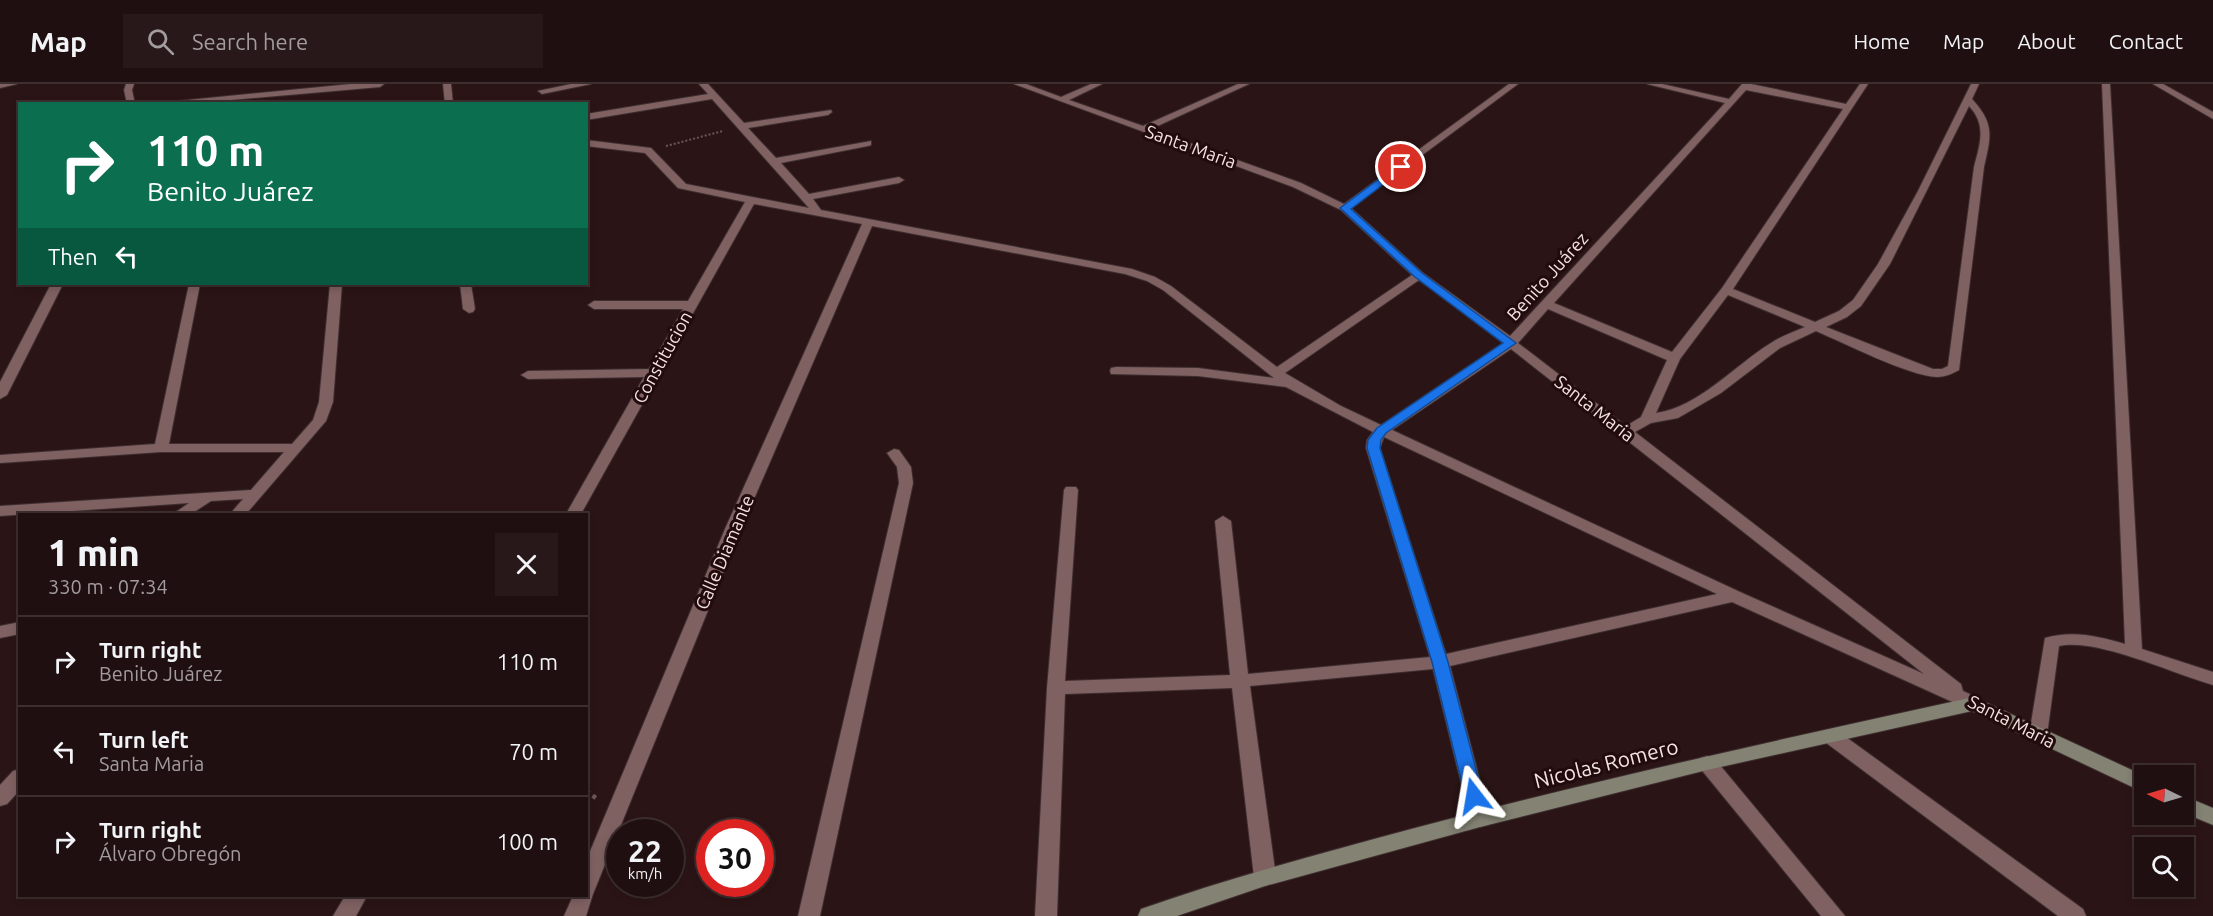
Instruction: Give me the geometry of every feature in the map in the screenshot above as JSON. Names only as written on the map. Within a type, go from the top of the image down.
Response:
[{"type":"main road","name":"Santa Maria","points":[[1974,704],[2134,780]]},
{"type":"main road","name":"Nicolas Romero","points":[[1149,916],[1266,877],[1480,819],[1707,763],[1974,704]]},
{"type":"main road","points":[[2194,808],[2213,817]]},
{"type":"street","points":[[0,85],[13,84]]},
{"type":"street","points":[[130,84],[128,90],[131,102]]},
{"type":"street","points":[[196,102],[343,91],[380,84]]},
{"type":"street","points":[[447,84],[448,102]]},
{"type":"street","points":[[547,102],[540,87],[587,84]]},
{"type":"street","points":[[703,84],[744,126],[818,212]]},
{"type":"street","name":"Santa Maria","points":[[1018,84],[1297,185],[1345,208],[1419,275],[1626,432],[1974,704]]},
{"type":"street","points":[[1060,100],[1098,84]]},
{"type":"street","points":[[1144,129],[1245,84]]},
{"type":"street","points":[[1345,208],[1514,84]]},
{"type":"street","points":[[1652,84],[1730,102]]},
{"type":"street","points":[[1647,419],[1674,358],[1726,290],[1864,84]]},
{"type":"street","points":[[1626,432],[1647,419],[1673,415],[1716,390],[1776,345],[1843,314],[1857,303],[1884,264],[1923,191],[1975,84]]},
{"type":"street","points":[[2106,84],[2134,653]]},
{"type":"street","points":[[2157,84],[2213,116]]},
{"type":"street","points":[[1746,85],[1848,106]]},
{"type":"street","name":"Benito Juárez","points":[[1382,431],[1510,343],[1746,85]]},
{"type":"street","points":[[588,117],[714,96]]},
{"type":"street","points":[[1726,290],[1920,370],[1945,373],[1954,367],[1979,167],[1986,137],[1986,122],[1981,113],[1968,100]]},
{"type":"street","points":[[744,126],[828,112]]},
{"type":"street","points":[[588,142],[648,150],[682,186],[1128,271],[1151,279],[1167,288],[1289,383],[1382,431],[1734,596],[1974,704]]},
{"type":"street","points":[[774,161],[868,143]]},
{"type":"street","points":[[807,197],[898,180]]},
{"type":"street","name":"Constitucion","points":[[574,513],[751,200]]},
{"type":"street","name":"Calle Diamante","points":[[588,882],[733,529],[869,221]]},
{"type":"street","points":[[1276,374],[1419,275]]},
{"type":"street","points":[[0,395],[56,285]]},
{"type":"street","points":[[161,448],[194,285]]},
{"type":"street","points":[[239,513],[319,421],[326,402],[336,285]]},
{"type":"street","points":[[465,285],[469,309]]},
{"type":"street","points":[[594,305],[691,304]]},
{"type":"street","points":[[1546,304],[1674,358]]},
{"type":"street","points":[[1116,371],[1197,372],[1289,383]]},
{"type":"street","points":[[528,375],[653,373]]},
{"type":"street","points":[[1382,431],[1374,440],[1373,448],[1440,662],[1480,819]]},
{"type":"street","points":[[0,459],[161,448],[297,448]]},
{"type":"street","points":[[809,916],[906,483],[904,467],[894,453]]},
{"type":"street","points":[[1046,916],[1056,688],[1071,490]]},
{"type":"street","points":[[0,511],[254,494]]},
{"type":"street","points":[[183,513],[206,498]]},
{"type":"street","points":[[1223,521],[1240,681],[1266,877]]},
{"type":"street","points":[[1056,688],[1240,681],[1440,662],[1734,596]]},
{"type":"street","points":[[0,632],[18,628]]},
{"type":"street","points":[[2038,735],[2051,642],[2061,638],[2081,639],[2134,653],[2213,679]]},
{"type":"street","points":[[1832,737],[2075,916]]},
{"type":"street","points":[[1707,763],[1834,916]]},
{"type":"street","points":[[0,798],[18,778]]},
{"type":"street","points":[[344,916],[355,897]]},
{"type":"street","points":[[575,916],[583,897]]},
{"type":"path","points":[[648,150],[744,126]]},
{"type":"route","points":[[1401,167],[1345,208],[1419,275],[1510,343],[1382,431],[1374,440],[1373,448],[1440,662],[1474,796]]}]
